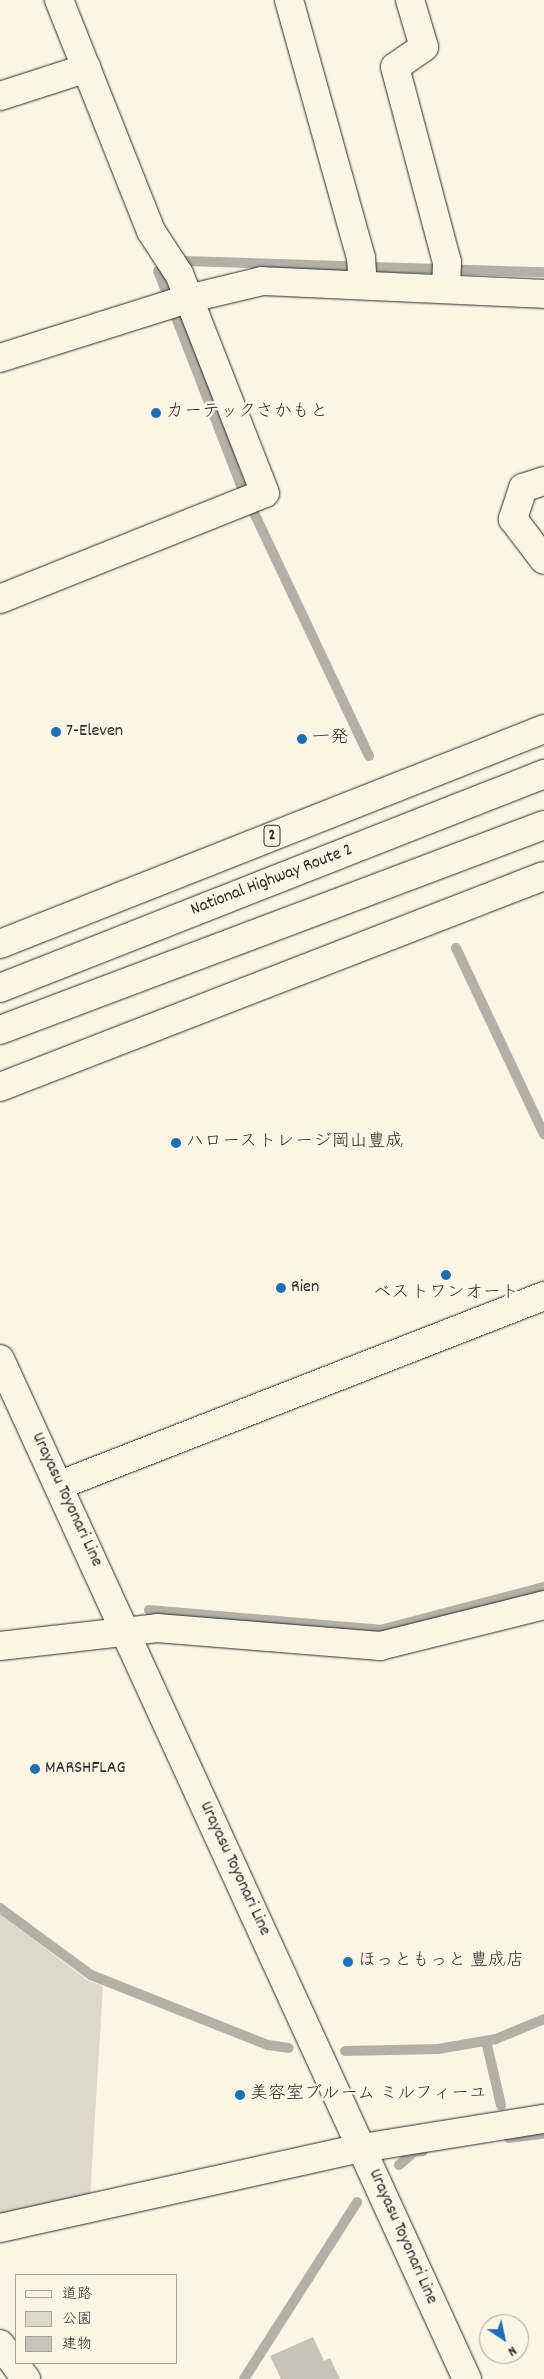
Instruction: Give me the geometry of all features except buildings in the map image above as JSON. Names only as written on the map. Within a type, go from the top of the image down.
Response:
[{"type":"main road","points":[[0,599],[265,494],[176,303],[173,266],[151,231],[59,0]]},
{"type":"main road","points":[[289,0],[362,271]]},
{"type":"main road","points":[[410,0],[424,47],[396,67],[447,274]]},
{"type":"main road","points":[[0,96],[87,68]]},
{"type":"main road","points":[[0,358],[176,303],[262,281],[362,271],[447,274],[544,294]]},
{"type":"main road","points":[[544,480],[523,488],[513,519],[544,560]]},
{"type":"main road","name":"2","points":[[0,944],[544,729]]},
{"type":"main road","name":"National Highway Route 2","points":[[0,988],[544,774]]},
{"type":"main road","points":[[0,1030],[544,825]]},
{"type":"main road","points":[[0,1087],[544,876]]},
{"type":"main road","points":[[60,1485],[544,1296]]},
{"type":"main road","name":"Urayasu Toyonari Line","points":[[0,1359],[60,1485],[467,2379]]},
{"type":"main road","points":[[0,1646],[125,1630],[157,1628],[380,1646],[544,1605]]},
{"type":"main road","points":[[0,2228],[362,2148],[544,2119]]},
{"type":"main road","points":[[0,2344],[26,2379]]},
{"type":"green space","points":[[0,1914],[87,1980],[103,1986],[90,2198],[0,2219]]},
{"type":"waterway","points":[[369,756],[240,483],[158,271],[185,261],[544,272]]},
{"type":"waterway","points":[[456,948],[544,1134]]},
{"type":"waterway","points":[[149,1610],[380,1630],[544,1587]]},
{"type":"waterway","points":[[0,1908],[91,1975],[268,2045],[289,2048]]},
{"type":"waterway","points":[[345,2051],[438,2049],[496,2039],[544,2019]]},
{"type":"waterway","points":[[486,2041],[501,2105]]},
{"type":"waterway","points":[[508,2133],[509,2138],[544,2134]]},
{"type":"waterway","points":[[399,2165],[414,2152],[423,2151]]},
{"type":"waterway","points":[[244,2379],[357,2202]]},
{"type":"place","name":"カーテックさかもと","points":[[156,413]]},
{"type":"place","name":"7-Eleven","points":[[56,732]]},
{"type":"place","name":"一発","points":[[302,739]]},
{"type":"place","name":"ハローストレージ岡山豊成","points":[[176,1143]]},
{"type":"place","name":"ベストワンオート","points":[[446,1275]]},
{"type":"place","name":"Rien","points":[[281,1288]]},
{"type":"place","name":"MARSHFLAG","points":[[35,1769]]},
{"type":"place","name":"ほっともっと 豊成店","points":[[348,1962]]},
{"type":"place","name":"美容室ブルーム ミルフィーユ","points":[[240,2095]]}]
